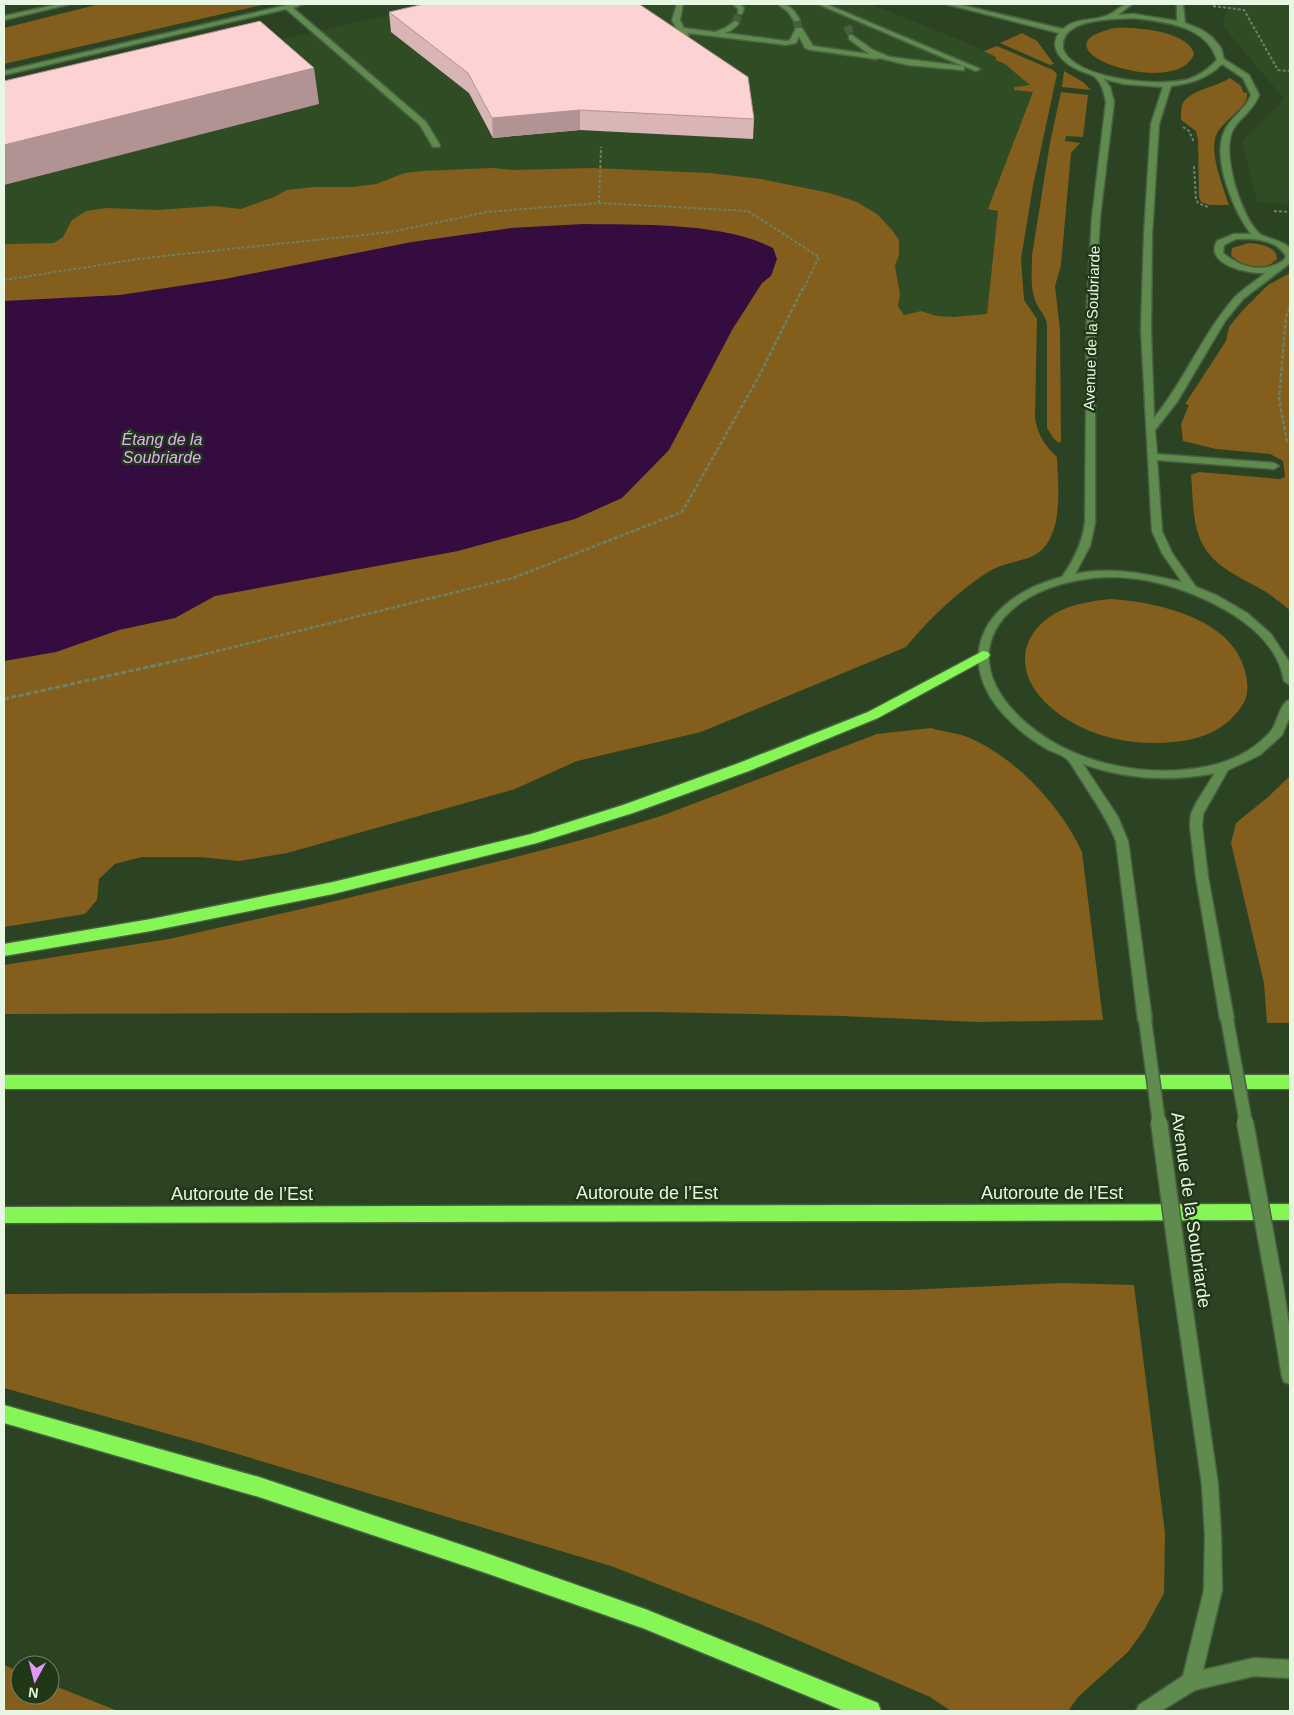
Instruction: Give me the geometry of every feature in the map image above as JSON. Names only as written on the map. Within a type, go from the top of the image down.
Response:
[{"type":"highway","points":[[4,950],[151,925],[333,888],[532,839],[628,810],[744,767],[873,715],[983,655]]},
{"type":"highway","points":[[4,1082],[1290,1082]]},
{"type":"highway","name":"Autoroute de l’Est","points":[[4,1214],[1290,1212]]},
{"type":"highway","points":[[4,1414],[258,1487],[483,1562],[645,1619],[870,1711]]},
{"type":"street","points":[[4,18],[67,4]]},
{"type":"street","points":[[4,73],[300,4]]},
{"type":"street","points":[[680,4],[676,20],[681,30],[693,42]]},
{"type":"street","points":[[736,4],[742,9],[740,13]]},
{"type":"street","points":[[782,4],[791,11],[796,20]]},
{"type":"street","points":[[681,30],[786,43],[793,42],[799,30],[811,48],[976,69],[822,4]]},
{"type":"street","points":[[949,4],[1064,32]]},
{"type":"street","points":[[1111,17],[1129,4]]},
{"type":"street","points":[[1180,4],[1181,24]]},
{"type":"street","points":[[288,6],[423,124],[436,144]]},
{"type":"street","points":[[838,11],[847,26]]},
{"type":"street","points":[[1111,17],[1159,19],[1181,24],[1212,40],[1220,50],[1221,60],[1210,73],[1184,82],[1168,84],[1120,81],[1098,76],[1079,68],[1066,59],[1059,50],[1058,40],[1064,32],[1083,22],[1111,17]]},
{"type":"street","points":[[714,35],[728,30],[735,23]]},
{"type":"street","points":[[852,37],[868,50],[878,55],[901,60]]},
{"type":"street","points":[[1221,60],[1246,77],[1253,87],[1255,95],[1252,105],[1229,130],[1224,147],[1226,163],[1240,209],[1249,227],[1257,236]]},
{"type":"street","name":"Avenue de la Soubriarde","points":[[1066,578],[1080,559],[1089,540],[1091,306],[1096,217],[1110,102],[1106,87],[1098,76]]},
{"type":"street","points":[[1168,84],[1155,124],[1148,234],[1146,330],[1150,430],[1157,530],[1167,553],[1191,588]]},
{"type":"street","points":[[1150,430],[1172,402],[1221,320],[1240,297],[1288,262],[1290,256],[1283,246],[1257,236],[1234,236],[1220,243],[1218,248],[1219,254],[1232,264],[1254,270],[1276,269]]},
{"type":"street","points":[[1152,457],[1274,466]]},
{"type":"street","points":[[1290,676],[1277,648],[1255,624],[1225,604],[1191,588],[1149,577],[1106,574],[1066,578],[1032,590],[1006,607],[989,629],[983,655],[988,683],[1005,710],[1034,736],[1071,756],[1109,768],[1149,774],[1188,774],[1224,767],[1252,755],[1273,738],[1287,718],[1290,704]]},
{"type":"street","name":"Avenue de la Soubriarde","points":[[1071,756],[1114,820],[1122,841],[1210,1485],[1213,1536],[1213,1590],[1191,1682]]},
{"type":"street","points":[[1224,767],[1202,802],[1196,826],[1202,877],[1290,1377]]},
{"type":"street","points":[[1146,1711],[1191,1682],[1254,1666],[1290,1669]]},
{"type":"path","points":[[1209,6],[1244,10],[1278,70],[1290,70]]},
{"type":"path","points":[[599,203],[601,147]]},
{"type":"path","points":[[4,280],[145,258],[391,232],[487,212],[599,203],[748,211],[819,256],[759,376],[682,512],[513,578],[237,647],[4,699]]},
{"type":"path","points":[[1288,447],[1279,399],[1286,317],[1290,306]]},
{"type":"shaded area","points":[[100,4],[266,4],[4,64],[4,28]]},
{"type":"shaded area","points":[[439,4],[871,4],[1013,62],[1034,92],[987,314],[977,320],[937,316],[922,311],[904,315],[898,306],[900,294],[895,266],[899,255],[892,230],[877,214],[864,206],[830,193],[782,183],[710,173],[573,169],[98,242],[4,244],[4,101]]},
{"type":"shaded area","points":[[1229,4],[1290,4],[1290,204],[1257,202],[1242,141],[1284,99],[1222,25]]},
{"type":"shaded area","points":[[1115,28],[1135,28],[1172,35],[1190,46],[1194,54],[1182,67],[1162,73],[1138,72],[1114,66],[1096,57],[1087,47],[1092,37]]},
{"type":"shaded area","points":[[1022,33],[1037,41],[1054,64],[1050,65],[1000,43]]},
{"type":"shaded area","points":[[997,46],[1053,70],[1057,74],[1033,186],[1021,259],[1024,300],[1037,319],[1036,423],[1042,439],[1057,457],[1058,497],[1055,525],[1050,538],[1043,548],[1033,556],[1000,566],[979,578],[945,606],[906,647],[701,732],[577,761],[515,789],[287,853],[239,861],[200,857],[142,857],[115,864],[99,879],[97,900],[85,914],[4,927],[4,244],[54,243],[63,237],[72,220],[86,211],[106,208],[157,210],[214,206],[241,209],[274,197],[287,190],[376,184],[405,173],[422,171],[493,168],[512,170],[594,168],[710,173],[761,179],[830,193],[857,202],[877,214],[899,240],[899,255],[895,266],[900,294],[898,306],[904,315],[921,311],[937,316],[954,317],[987,314],[998,211],[988,209],[1033,92],[1014,90],[1014,87],[1030,85],[1005,64],[996,60],[996,57],[984,51]]},
{"type":"shaded area","points":[[1064,71],[1083,82],[1091,90],[1062,87]]},
{"type":"shaded area","points":[[1230,78],[1241,86],[1243,92],[1247,93],[1247,99],[1222,126],[1215,139],[1216,164],[1229,205],[1210,205],[1201,202],[1199,197],[1198,140],[1196,131],[1181,120],[1182,105],[1185,100],[1196,92]]},
{"type":"shaded area","points":[[1061,92],[1088,95],[1083,137],[1066,136],[1065,141],[1080,143],[1071,153],[1061,265],[1055,286],[1060,330],[1061,441],[1059,443],[1047,428],[1047,325],[1033,295],[1032,255],[1050,143]]},
{"type":"shaded area","points":[[1249,243],[1271,248],[1277,259],[1266,265],[1253,266],[1240,262],[1231,255],[1232,248]]},
{"type":"shaded area","points":[[1290,273],[1290,610],[1266,592],[1227,570],[1210,555],[1197,529],[1191,475],[1199,472],[1280,479],[1285,477],[1283,461],[1270,454],[1216,449],[1183,441],[1181,424],[1189,405],[1185,404],[1226,341],[1229,327],[1268,285]]},
{"type":"shaded area","points":[[1110,599],[1170,609],[1190,616],[1209,626],[1225,638],[1237,653],[1247,680],[1246,697],[1237,713],[1213,732],[1194,739],[1156,743],[1138,742],[1104,736],[1087,730],[1071,722],[1044,701],[1034,688],[1025,662],[1030,638],[1048,618],[1062,610],[1080,604]]},
{"type":"shaded area","points":[[931,728],[967,737],[989,748],[1005,759],[1036,786],[1063,819],[1073,835],[1082,852],[1103,1020],[978,1022],[842,1016],[654,1012],[4,1014],[4,965],[169,939],[496,862],[589,838],[661,816],[877,734]]},
{"type":"shaded area","points":[[1290,776],[1290,1023],[1267,1023],[1264,983],[1231,843],[1236,823]]},
{"type":"shaded area","points":[[1062,1283],[1134,1285],[1165,1533],[1164,1593],[1144,1630],[1128,1652],[1078,1697],[1068,1711],[951,1711],[930,1697],[765,1626],[611,1566],[204,1444],[4,1388],[4,1294],[905,1290]]},
{"type":"shaded area","points":[[4,1665],[10,1668],[10,1705],[60,1705],[60,1688],[118,1711],[4,1711]]},
{"type":"water","name":"Étang de la Soubriarde","points":[[584,224],[655,225],[730,233],[773,248],[777,259],[771,276],[762,283],[732,330],[669,450],[622,498],[575,519],[458,551],[215,596],[175,618],[119,630],[56,652],[4,661],[4,301],[120,295],[225,279],[412,242],[511,228]]},
{"type":"building","points":[[424,4],[639,4],[748,77],[754,119],[580,110],[492,118],[468,73],[389,12]]},
{"type":"building","points":[[260,21],[314,68],[4,145],[4,81]]},
{"type":"tunnel","points":[[735,23],[740,13]]},
{"type":"tunnel","points":[[796,20],[799,30]]},
{"type":"tunnel","points":[[847,26],[852,37]]}]
